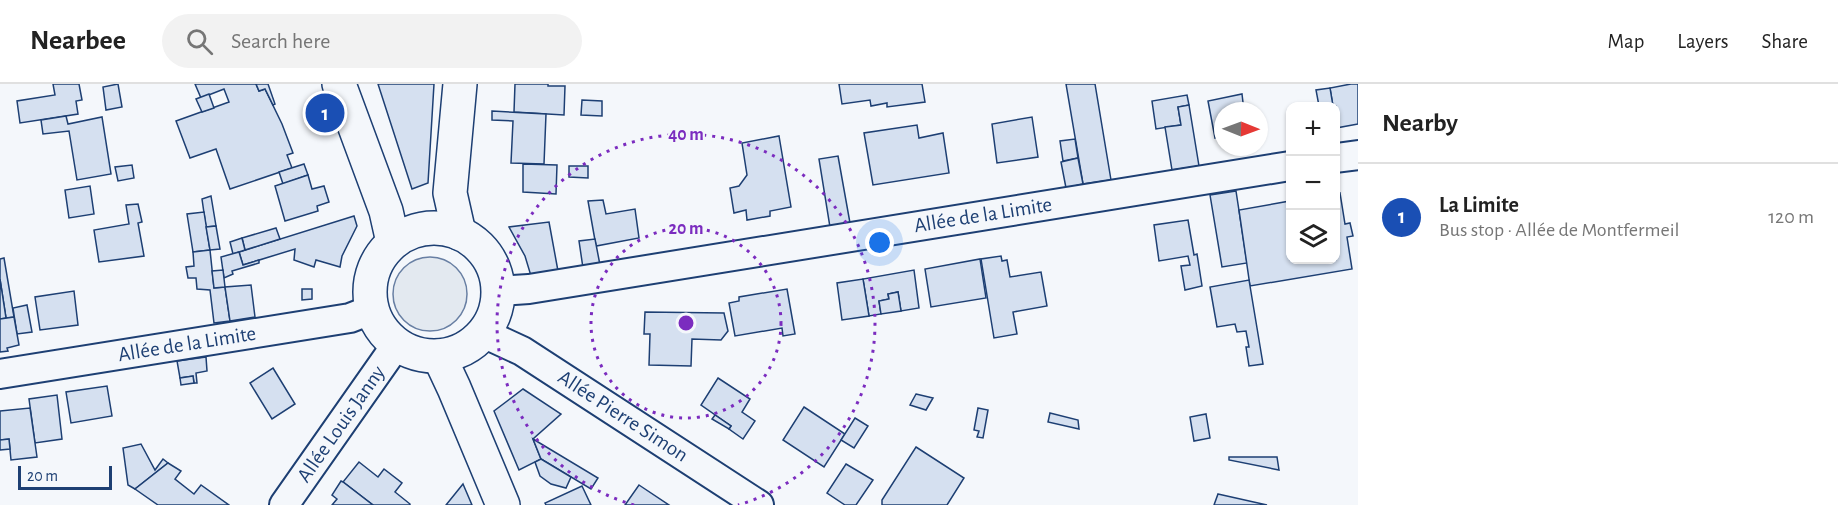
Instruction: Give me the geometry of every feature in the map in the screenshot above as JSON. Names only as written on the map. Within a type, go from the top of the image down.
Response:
[{"type":"main road","points":[[339,84],[386,211],[393,242]]},
{"type":"main road","points":[[459,233],[450,193],[460,84]]},
{"type":"main road","points":[[425,228],[442,228],[459,233],[475,243],[487,256],[495,273],[498,291],[491,321],[483,333],[470,345],[455,352],[439,356],[417,354],[397,344],[382,329],[373,309],[370,291],[373,273],[381,256],[393,242],[408,233],[425,228]]},
{"type":"main road","points":[[439,356],[503,505]]},
{"type":"street","points":[[1340,157],[1358,155]]},
{"type":"street","name":"Allée de la Limite","points":[[498,291],[540,287],[1286,167]]},
{"type":"street","name":"Allée de la Limite","points":[[0,374],[350,318],[373,309]]},
{"type":"street","name":"Allée Pierre Simon","points":[[483,333],[522,351],[759,505]]},
{"type":"street","name":"Allée Louis Janny","points":[[284,505],[397,344]]},
{"type":"shaded area","points":[[430,257],[444,260],[456,268],[464,280],[467,294],[464,308],[456,320],[444,328],[430,331],[416,328],[404,320],[396,308],[393,294],[396,280],[404,268],[416,260]]},
{"type":"building","points":[[53,84],[79,84],[82,100],[76,101],[78,114],[20,123],[17,101],[55,95]]},
{"type":"building","points":[[118,84],[122,107],[106,110],[103,87]]},
{"type":"building","points":[[195,84],[256,84],[259,91],[265,89],[293,153],[287,155],[292,168],[230,189],[216,149],[190,158],[176,121],[229,102],[224,89],[201,98]]},
{"type":"building","points":[[256,84],[268,84],[275,104],[273,105],[265,89],[259,91]]},
{"type":"building","points":[[378,84],[434,84],[428,183],[412,189]]},
{"type":"building","points":[[515,84],[565,86],[564,115],[514,112]]},
{"type":"building","points":[[839,84],[922,84],[925,102],[887,107],[887,103],[871,106],[870,100],[842,104]]},
{"type":"building","points":[[1066,84],[1095,84],[1111,180],[1083,184]]},
{"type":"building","points":[[1358,84],[1358,124],[1340,127],[1340,102],[1332,102],[1330,88]]},
{"type":"building","points":[[1330,88],[1332,102],[1318,102],[1316,90]]},
{"type":"building","points":[[209,94],[214,108],[202,112],[196,99]]},
{"type":"building","points":[[1242,94],[1243,102],[1214,102],[1214,133],[1208,101]]},
{"type":"building","points":[[1187,95],[1189,105],[1178,107],[1181,125],[1156,129],[1152,101]]},
{"type":"building","points":[[582,100],[602,101],[602,116],[581,115]]},
{"type":"building","points":[[1189,105],[1199,166],[1172,170],[1165,127],[1181,125],[1178,107]]},
{"type":"building","points":[[492,111],[546,114],[544,164],[511,163],[513,121],[492,120]]},
{"type":"building","points":[[66,116],[68,124],[102,117],[111,174],[77,180],[69,131],[43,134],[41,120]]},
{"type":"building","points":[[1032,117],[1038,157],[997,163],[992,124]]},
{"type":"building","points":[[917,125],[919,138],[943,133],[949,173],[873,185],[864,133]]},
{"type":"building","points":[[779,136],[791,207],[770,211],[770,216],[747,220],[746,210],[734,213],[730,188],[739,186],[747,175],[742,143]]},
{"type":"building","points":[[1075,139],[1078,158],[1063,161],[1060,141]]},
{"type":"building","points":[[838,156],[850,223],[830,227],[819,159]]},
{"type":"building","points":[[1078,158],[1083,184],[1066,188],[1061,162]]},
{"type":"building","points":[[304,164],[308,175],[283,184],[279,172]]},
{"type":"building","points":[[523,164],[557,165],[556,194],[523,192]]},
{"type":"building","points":[[132,165],[134,178],[118,181],[115,167]]},
{"type":"building","points":[[569,166],[588,166],[588,178],[569,177]]},
{"type":"building","points":[[308,175],[312,189],[324,186],[329,202],[317,206],[318,211],[285,221],[275,186]]},
{"type":"building","points":[[90,186],[94,214],[69,218],[65,190]]},
{"type":"building","points":[[1236,191],[1247,263],[1222,267],[1210,195]]},
{"type":"building","points":[[1340,193],[1345,224],[1350,223],[1353,236],[1347,237],[1352,269],[1250,286],[1239,210],[1286,202],[1286,264],[1340,264]]},
{"type":"building","points":[[211,196],[216,226],[206,227],[202,199]]},
{"type":"building","points":[[603,200],[606,214],[635,209],[639,238],[596,246],[588,201]]},
{"type":"building","points":[[138,204],[142,222],[138,223],[144,256],[99,262],[94,230],[129,224],[126,205]]},
{"type":"building","points":[[204,212],[210,250],[193,252],[187,214]]},
{"type":"building","points":[[354,216],[357,226],[342,256],[340,267],[316,260],[314,267],[294,260],[295,249],[243,265],[239,252]]},
{"type":"building","points":[[1188,220],[1202,286],[1185,290],[1181,266],[1190,265],[1188,256],[1159,261],[1154,225]]},
{"type":"building","points":[[549,222],[558,271],[531,276],[525,256],[509,227]]},
{"type":"building","points":[[216,226],[220,249],[210,250],[206,227]]},
{"type":"building","points":[[276,228],[280,239],[245,250],[242,238]]},
{"type":"building","points":[[242,238],[245,250],[233,254],[230,242]]},
{"type":"building","points":[[595,239],[600,265],[583,268],[579,241]]},
{"type":"building","points":[[210,250],[214,288],[225,287],[230,321],[214,323],[210,290],[197,289],[196,278],[188,278],[186,267],[194,266],[193,252]]},
{"type":"building","points":[[239,252],[243,265],[259,260],[259,263],[232,271],[233,274],[224,278],[221,257]]},
{"type":"building","points":[[1001,256],[1002,261],[1007,260],[1010,277],[1041,272],[1047,306],[1013,312],[1017,334],[994,338],[981,259]]},
{"type":"building","points":[[4,258],[14,317],[6,318],[0,279],[0,259]]},
{"type":"building","points":[[980,259],[986,298],[931,307],[925,269]]},
{"type":"building","points":[[223,270],[225,287],[214,288],[212,271]]},
{"type":"building","points":[[914,270],[919,308],[901,311],[898,292],[888,294],[889,299],[879,301],[881,314],[869,316],[863,279]]},
{"type":"building","points":[[0,279],[6,318],[0,319]]},
{"type":"building","points":[[863,279],[869,316],[842,320],[837,283]]},
{"type":"building","points":[[1249,280],[1263,364],[1249,366],[1246,331],[1237,332],[1235,324],[1217,327],[1210,287]]},
{"type":"building","points":[[251,285],[255,317],[230,321],[225,287]]},
{"type":"building","points":[[302,289],[312,289],[312,299],[302,300]]},
{"type":"building","points":[[787,289],[795,334],[783,336],[782,328],[735,336],[729,303],[739,301],[739,297]]},
{"type":"building","points":[[74,291],[78,325],[40,330],[35,297]]},
{"type":"building","points":[[898,292],[901,311],[881,314],[879,301],[889,299],[888,294]]},
{"type":"building","points":[[27,305],[32,332],[17,334],[13,308]]},
{"type":"building","points":[[645,312],[724,313],[728,331],[721,340],[692,339],[691,366],[649,365],[650,334],[644,334]]},
{"type":"building","points":[[14,317],[19,345],[7,348],[8,351],[0,352],[0,319]]},
{"type":"building","points":[[206,357],[207,371],[196,373],[197,383],[194,383],[193,376],[180,378],[177,361]]},
{"type":"building","points":[[273,368],[295,404],[272,419],[250,383]]},
{"type":"building","points":[[193,376],[194,383],[181,385],[180,378]]},
{"type":"building","points":[[718,378],[750,399],[742,412],[755,421],[743,439],[729,429],[731,426],[701,405]]},
{"type":"building","points":[[107,386],[112,416],[71,423],[66,392]]},
{"type":"building","points":[[523,389],[561,414],[533,439],[541,459],[519,470],[494,411]]},
{"type":"building","points":[[916,394],[933,398],[926,410],[910,405]]},
{"type":"building","points":[[57,395],[62,439],[35,443],[29,399]]},
{"type":"building","points":[[804,407],[845,434],[824,467],[783,440]]},
{"type":"building","points":[[30,408],[37,457],[11,460],[9,439],[0,440],[0,411]]},
{"type":"building","points":[[978,408],[988,410],[983,438],[977,437],[979,431],[974,430]]},
{"type":"building","points":[[1050,413],[1078,420],[1079,429],[1048,422]]},
{"type":"building","points":[[1206,414],[1210,438],[1194,441],[1190,417]]},
{"type":"building","points":[[715,415],[731,426],[729,429],[712,419]]},
{"type":"building","points":[[855,418],[868,426],[854,448],[841,440]]},
{"type":"building","points":[[9,439],[10,449],[0,450],[0,440]]},
{"type":"building","points":[[533,439],[598,478],[591,489],[541,459]]},
{"type":"building","points":[[141,444],[155,470],[163,459],[168,463],[135,489],[128,485],[123,448]]},
{"type":"building","points":[[916,447],[964,478],[947,505],[882,505],[882,500]]},
{"type":"building","points":[[1229,457],[1277,457],[1279,470],[1229,460]]},
{"type":"building","points":[[541,459],[571,477],[566,488],[551,484],[540,476],[535,462]]},
{"type":"building","points":[[359,462],[378,477],[384,469],[402,483],[395,492],[410,505],[373,505],[343,482]]},
{"type":"building","points":[[168,463],[181,471],[175,479],[194,494],[201,485],[229,505],[158,505],[135,489]]},
{"type":"building","points":[[846,464],[873,480],[856,505],[845,505],[827,493]]},
{"type":"building","points":[[341,481],[373,505],[332,505],[337,499],[332,495]]},
{"type":"building","points":[[463,484],[472,505],[446,505]]},
{"type":"building","points":[[639,485],[669,505],[625,505]]},
{"type":"building","points":[[582,486],[591,505],[546,505],[545,503]]},
{"type":"building","points":[[1218,494],[1267,505],[1214,505]]},
{"type":"place","name":"La Limite","points":[[325,113]]}]
